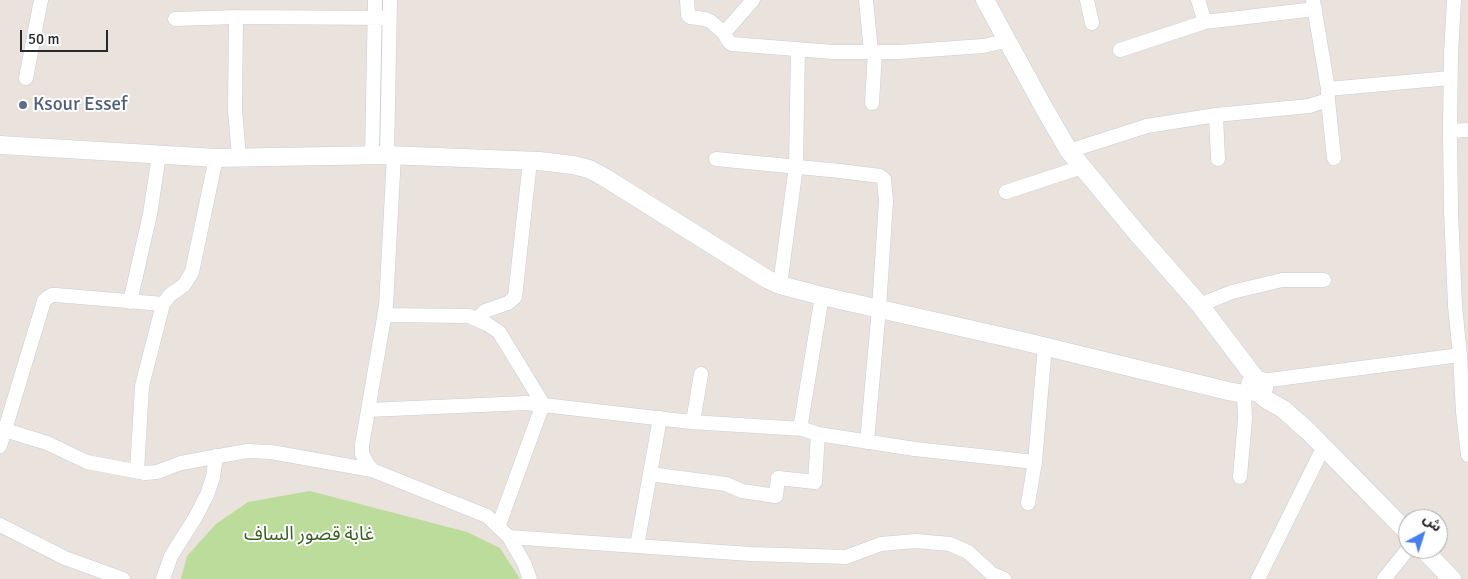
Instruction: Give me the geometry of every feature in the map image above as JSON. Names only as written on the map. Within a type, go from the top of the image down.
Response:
[{"type":"street","points":[[26,78],[42,0]]},
{"type":"street","points":[[375,0],[385,155]]},
{"type":"street","points":[[372,470],[362,454],[362,445],[384,315],[385,155],[390,0]]},
{"type":"street","points":[[687,0],[686,12],[690,17],[705,19],[724,33],[732,44],[834,52],[873,52],[983,46],[1006,41]]},
{"type":"street","points":[[724,33],[754,0]]},
{"type":"street","points":[[866,0],[873,52],[872,103]]},
{"type":"street","points":[[985,0],[1006,41],[1069,150],[1171,274],[1200,304],[1256,387]]},
{"type":"street","points":[[1087,0],[1092,23]]},
{"type":"street","points":[[1198,0],[1205,22]]},
{"type":"street","points":[[1454,0],[1450,78],[1450,131],[1455,306],[1460,355],[1462,412],[1468,451]]},
{"type":"street","points":[[1120,50],[1205,22],[1314,5],[1328,95],[1334,158]]},
{"type":"street","points":[[236,17],[235,110],[240,157]]},
{"type":"street","points":[[175,19],[236,17],[390,18]]},
{"type":"street","points":[[780,286],[796,166],[798,49]]},
{"type":"street","points":[[1069,150],[1146,126],[1216,115],[1309,106],[1328,95],[1450,78]]},
{"type":"street","points":[[1216,115],[1218,159]]},
{"type":"street","points":[[1450,131],[1468,130]]},
{"type":"street","points":[[0,145],[216,158],[385,155],[530,161],[573,165],[595,172],[780,286],[1045,346],[1256,387],[1280,400],[1283,409],[1324,446],[1398,523]]},
{"type":"street","points":[[130,302],[150,214],[159,155]]},
{"type":"street","points":[[137,471],[142,386],[164,304],[170,295],[184,285],[192,272],[216,158]]},
{"type":"street","points":[[716,159],[796,166],[880,176],[884,179],[886,201],[867,442]]},
{"type":"street","points":[[478,318],[485,311],[508,303],[515,297],[530,161]]},
{"type":"street","points":[[1006,192],[1082,167]]},
{"type":"street","points":[[1200,304],[1232,292],[1282,280],[1324,280]]},
{"type":"street","points":[[0,446],[44,301],[52,295],[164,304]]},
{"type":"street","points":[[804,430],[801,423],[822,296]]},
{"type":"street","points":[[384,315],[469,316],[478,318],[499,332],[543,404]]},
{"type":"street","points":[[1028,503],[1035,462],[1045,346]]},
{"type":"street","points":[[1256,387],[1460,355]]},
{"type":"street","points":[[691,422],[694,419],[701,374]]},
{"type":"street","points":[[1240,478],[1245,419],[1256,387]]},
{"type":"street","points":[[368,410],[526,403],[543,404],[691,422],[804,430],[818,434],[915,449],[1035,462]]},
{"type":"street","points":[[498,527],[543,404]]},
{"type":"street","points":[[637,546],[660,418]]},
{"type":"street","points":[[5,430],[47,443],[87,462],[145,473],[157,472],[181,463],[247,451],[271,452],[372,470],[486,516],[509,537],[524,562],[530,579]]},
{"type":"street","points":[[650,474],[726,484],[742,491],[776,496],[778,478],[815,482],[818,434]]},
{"type":"street","points":[[1258,579],[1324,446]]},
{"type":"street","points":[[163,579],[171,556],[195,518],[212,485],[216,456]]},
{"type":"street","points":[[0,526],[65,558],[123,579]]},
{"type":"street","points":[[509,537],[750,554],[846,557],[881,544],[916,541],[950,544],[968,552],[992,574],[1004,579]]},
{"type":"street","points":[[1384,579],[1400,559]]},
{"type":"street","points":[[1433,559],[1452,579]]},
{"type":"green space","name":"غابة قصور الساف","points":[[310,491],[467,532],[500,548],[520,579],[181,579],[187,556],[216,524],[248,502]]},
{"type":"place","name":"Ksour Essef","points":[[23,105]]}]
